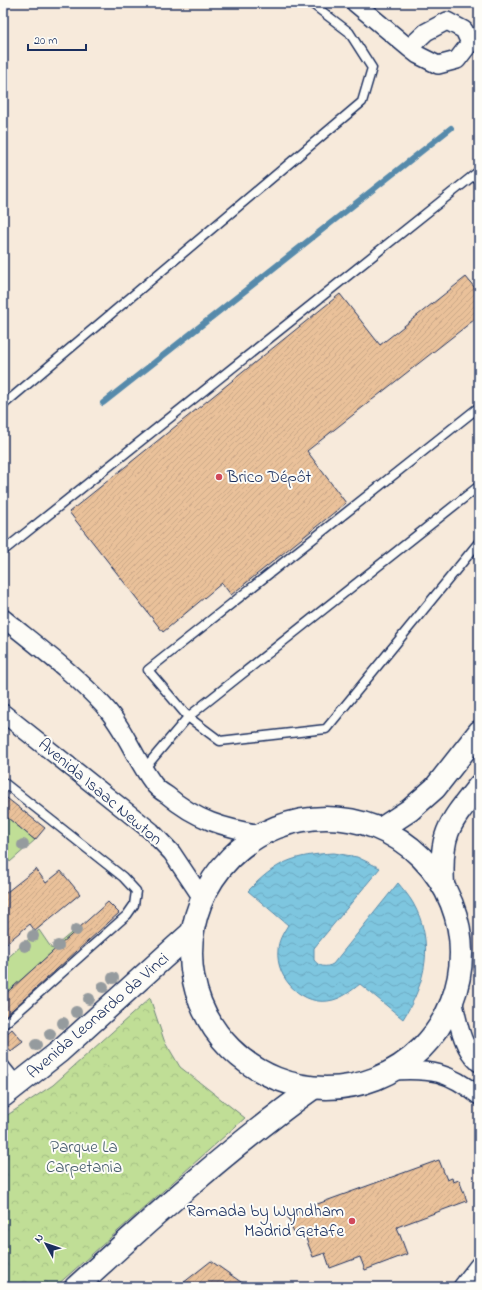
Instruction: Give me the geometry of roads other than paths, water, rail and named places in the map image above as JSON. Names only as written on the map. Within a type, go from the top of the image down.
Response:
[{"type":"street","points":[[355,3],[409,48]]},
{"type":"street","points":[[3,618],[86,686],[101,702],[122,731],[154,784],[178,805],[202,819],[226,828],[261,834]]},
{"type":"street","name":"Avenida Isaac Newton","points":[[3,713],[151,831],[172,854],[194,884],[202,898]]},
{"type":"street","points":[[381,829],[410,810],[434,788],[479,732]]},
{"type":"street","points":[[443,885],[442,855],[447,831],[461,809],[479,786]]},
{"type":"street","points":[[320,818],[352,820],[381,829],[405,843],[426,862],[443,885],[454,910],[461,945],[459,974],[453,999],[438,1028],[417,1053],[393,1071],[367,1082],[339,1088],[312,1088],[285,1083],[257,1071],[233,1053],[216,1033],[199,1002],[191,969],[191,933],[202,898],[216,873],[236,851],[261,834],[291,822],[320,818]]},
{"type":"street","name":"Avenida Leonardo da Vinci","points":[[11,1090],[59,1052],[191,933]]},
{"type":"street","points":[[453,999],[461,1033],[468,1048],[479,1063]]},
{"type":"street","points":[[393,1071],[420,1070],[437,1072],[454,1079],[479,1096]]},
{"type":"street","points":[[76,1287],[207,1171],[267,1122],[312,1088]]},
{"type":"street","points":[[462,1287],[479,1265]]},
{"type":"lane","points":[[3,405],[362,102],[372,68],[349,32],[311,3]]},
{"type":"lane","points":[[3,551],[479,171]]},
{"type":"lane","points":[[479,407],[148,670],[188,717],[220,741],[326,729],[479,542]]},
{"type":"lane","points":[[144,769],[188,717],[479,486]]},
{"type":"lane","points":[[3,782],[123,877],[136,891],[136,897],[127,915],[3,1025]]},
{"type":"lane","points":[[3,1064],[11,1090]]},
{"type":"water","points":[[334,853],[357,857],[380,868],[314,948],[314,960],[323,966],[333,964],[398,883],[411,900],[420,918],[426,947],[422,977],[411,1005],[403,1019],[360,984],[347,994],[337,999],[322,1001],[312,1000],[294,989],[286,981],[281,971],[278,961],[278,947],[281,937],[288,925],[248,891],[267,873],[286,862],[296,858]]},
{"type":"waterway","points":[[103,403],[451,128]]},
{"type":"place","name":"Brico Dépôt","points":[[219,477]]},
{"type":"place","name":"Ramada by Wyndham Madrid Getafe","points":[[352,1221]]},
{"type":"park label","name":"Parque La Carpetania","points":[[84,1157]]}]
